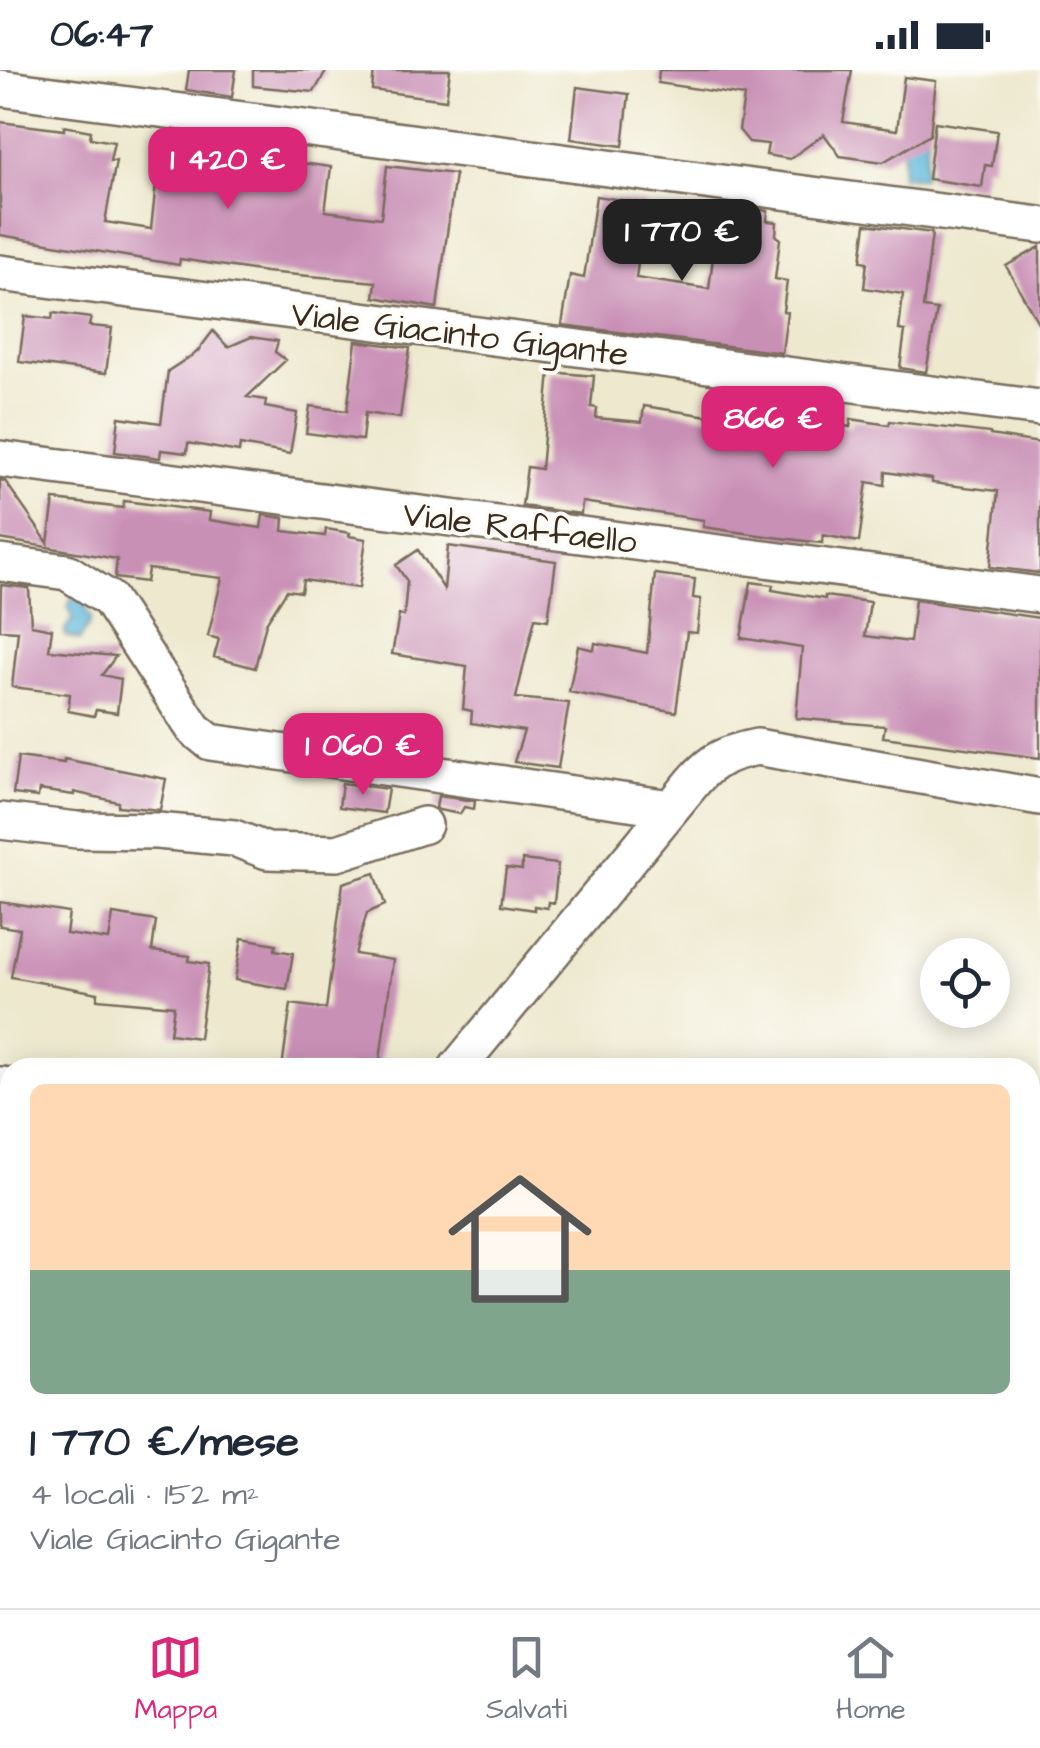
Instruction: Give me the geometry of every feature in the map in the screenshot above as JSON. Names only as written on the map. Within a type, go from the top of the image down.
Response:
[{"type":"street","points":[[0,88],[1040,225]]},
{"type":"street","name":"Viale Giacinto Gigante","points":[[0,272],[1040,408]]},
{"type":"street","name":"Viale Raffaello","points":[[0,460],[1040,596]]},
{"type":"street","points":[[0,563],[67,572],[109,599],[194,729],[210,742],[671,808]]},
{"type":"street","points":[[465,1058],[708,764],[727,753],[758,747],[1040,797]]},
{"type":"street","points":[[0,821],[77,830],[157,831],[234,838],[267,851],[337,853],[424,825]]},
{"type":"water","points":[[905,133],[928,136],[923,178],[901,176]]},
{"type":"water","points":[[72,598],[87,603],[90,616],[80,640],[66,636],[65,630],[73,619],[68,607]]},
{"type":"building","points":[[189,70],[236,70],[232,97],[186,90]]},
{"type":"building","points":[[253,70],[327,70],[314,92],[253,86]]},
{"type":"building","points":[[374,70],[450,70],[446,100],[372,90]]},
{"type":"building","points":[[659,70],[852,70],[843,122],[897,130],[904,77],[936,81],[930,135],[883,162],[840,156],[824,134],[790,159],[766,155],[768,144],[749,142],[739,130],[744,96],[658,83]]},
{"type":"building","points":[[577,87],[629,94],[623,146],[571,139]]},
{"type":"building","points":[[0,122],[64,130],[64,126],[91,131],[90,138],[114,142],[110,161],[116,161],[105,222],[151,229],[158,166],[169,168],[173,136],[230,142],[228,153],[331,167],[325,211],[381,218],[387,166],[455,174],[437,308],[374,297],[376,282],[265,272],[180,259],[179,265],[0,235]]},
{"type":"building","points":[[935,122],[997,131],[992,166],[985,165],[982,187],[928,179]]},
{"type":"building","points":[[596,196],[646,204],[636,278],[709,289],[719,210],[740,213],[741,207],[768,211],[767,221],[777,222],[776,235],[780,239],[775,279],[787,281],[782,353],[562,325],[570,275],[584,278]]},
{"type":"building","points":[[866,224],[932,233],[923,308],[937,310],[926,372],[900,368],[905,331],[899,330],[903,294],[864,288],[867,262],[861,261]]},
{"type":"building","points":[[1040,247],[1040,326],[1006,266]]},
{"type":"building","points":[[53,313],[91,318],[89,326],[112,328],[106,373],[19,362],[25,316],[52,319]]},
{"type":"building","points":[[213,331],[228,347],[251,337],[278,341],[275,352],[286,360],[247,397],[266,400],[265,407],[297,413],[290,454],[240,445],[239,452],[188,443],[187,453],[161,450],[160,458],[115,452],[119,417],[161,423],[168,371],[197,352]]},
{"type":"building","points":[[356,341],[410,348],[400,418],[365,413],[362,440],[306,433],[310,406],[347,411]]},
{"type":"building","points":[[550,372],[594,376],[591,407],[597,408],[596,418],[642,422],[644,406],[784,428],[786,415],[850,427],[851,419],[889,425],[890,421],[1040,443],[1040,573],[990,567],[998,491],[932,483],[932,479],[886,472],[885,485],[867,482],[859,542],[823,535],[822,543],[703,527],[704,520],[582,502],[581,514],[522,506],[527,467],[541,469]]},
{"type":"building","points":[[0,480],[5,481],[48,543],[54,500],[123,508],[124,501],[210,512],[209,520],[261,528],[263,515],[284,518],[283,531],[325,536],[326,529],[350,533],[349,536],[366,539],[359,588],[303,580],[301,592],[287,590],[266,623],[255,668],[214,657],[219,639],[208,636],[222,578],[148,569],[146,582],[115,578],[117,559],[0,539]]},
{"type":"building","points":[[448,546],[556,561],[548,620],[535,618],[516,698],[569,703],[558,768],[514,762],[524,731],[471,723],[472,711],[463,709],[467,666],[392,654],[399,615],[404,616],[407,581],[396,565],[418,550],[444,589]]},
{"type":"building","points":[[655,574],[695,579],[693,598],[701,599],[697,633],[687,632],[676,712],[569,692],[578,646],[594,650],[595,643],[647,653]]},
{"type":"building","points":[[751,582],[773,585],[772,590],[825,599],[870,602],[865,636],[910,642],[915,600],[1040,618],[1040,758],[883,737],[885,726],[796,718],[802,648],[741,638]]},
{"type":"building","points":[[1,585],[29,588],[31,625],[52,629],[49,650],[116,656],[102,675],[121,679],[117,713],[96,710],[94,716],[68,711],[70,694],[12,687],[18,631],[0,630]]},
{"type":"building","points":[[18,757],[64,763],[64,759],[166,779],[160,810],[118,806],[118,802],[74,792],[39,790],[38,797],[13,794]]},
{"type":"building","points":[[342,783],[388,789],[384,813],[339,807]]},
{"type":"building","points":[[438,796],[475,801],[474,809],[464,807],[460,814],[439,810]]},
{"type":"building","points":[[522,860],[558,864],[554,903],[548,902],[547,908],[501,905],[506,868],[522,870]]},
{"type":"building","points":[[375,873],[385,905],[367,913],[355,954],[393,960],[380,1058],[283,1058],[291,1004],[326,1009],[343,883]]},
{"type":"building","points":[[0,902],[69,913],[66,934],[109,940],[113,914],[156,921],[152,951],[190,956],[189,961],[209,964],[199,1038],[170,1034],[174,1006],[97,999],[98,993],[11,977],[20,929],[0,926]]},
{"type":"building","points":[[242,938],[276,944],[275,950],[293,953],[287,989],[235,980]]}]
